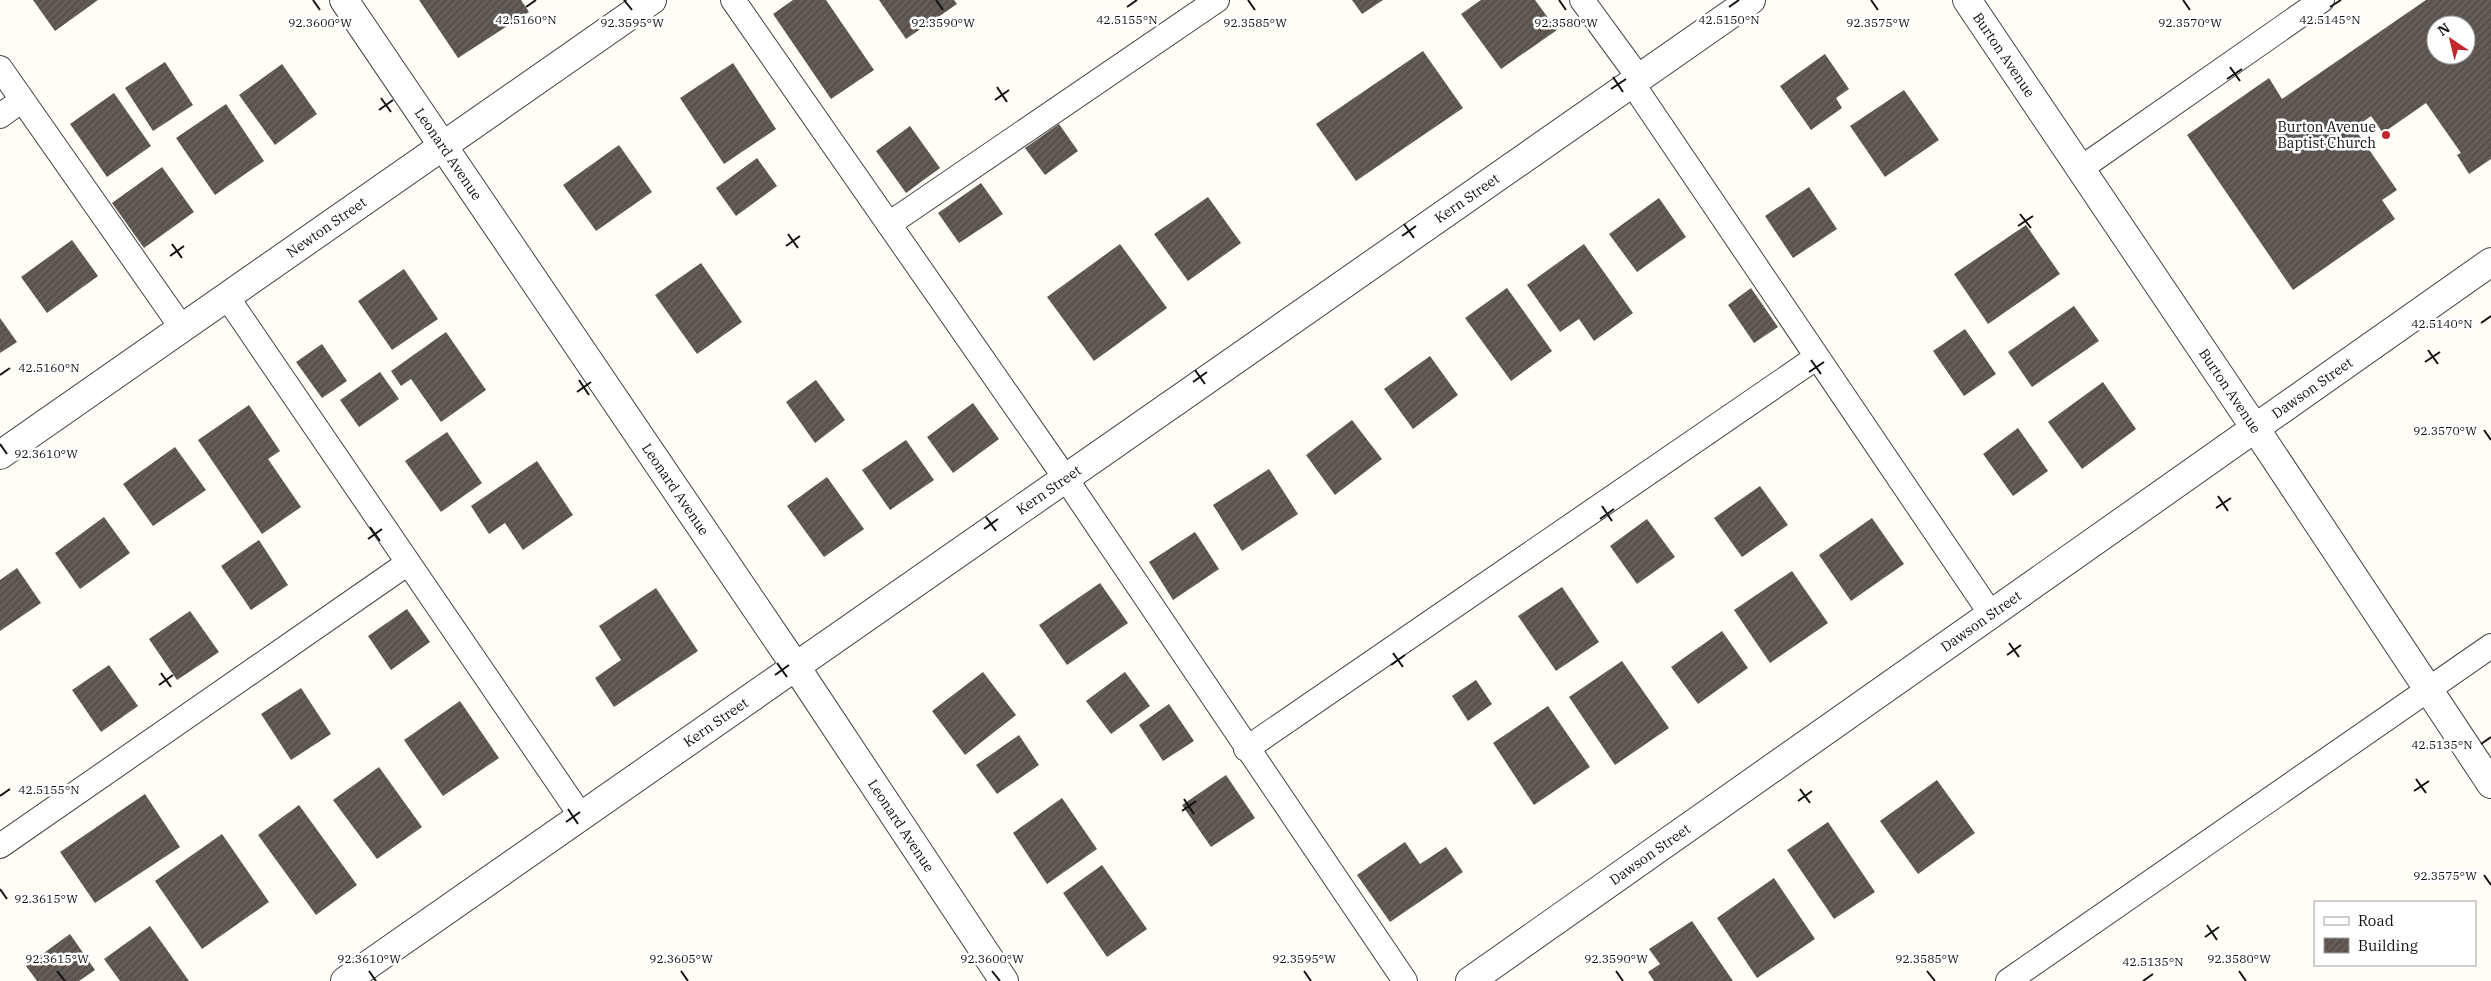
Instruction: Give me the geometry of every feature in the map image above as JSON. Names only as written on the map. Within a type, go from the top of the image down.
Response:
[{"type":"street","name":"Leonard Avenue","points":[[344,0],[796,667],[1004,981]]},
{"type":"street","name":"Newton Street","points":[[0,455],[652,0]]},
{"type":"street","name":"Kern Street","points":[[345,981],[1751,0]]},
{"type":"street","name":"Burton Avenue","points":[[1967,0],[2255,428],[2491,784]]},
{"type":"street","name":"Dawson Street","points":[[1481,978],[1991,614],[2491,262]]},
{"type":"lane","points":[[733,0],[1066,479],[1405,981]]},
{"type":"lane","points":[[889,224],[1217,0]]},
{"type":"lane","points":[[1582,0],[1817,356],[1991,614]]},
{"type":"lane","points":[[2080,169],[2322,0]]},
{"type":"lane","points":[[0,68],[182,328]]},
{"type":"lane","points":[[0,116],[22,100]]},
{"type":"lane","points":[[227,297],[582,816]]},
{"type":"lane","points":[[1246,748],[1817,356]]},
{"type":"lane","points":[[0,846],[408,563]]},
{"type":"lane","points":[[2008,981],[2491,646]]},
{"type":"building","points":[[33,0],[98,0],[55,31]]},
{"type":"building","points":[[419,0],[521,0],[529,12],[458,58]]},
{"type":"building","points":[[793,0],[826,0],[874,70],[831,99],[773,14]]},
{"type":"building","points":[[879,0],[954,0],[957,4],[906,39]]},
{"type":"building","points":[[1352,0],[1383,0],[1362,14]]},
{"type":"building","points":[[1481,0],[1535,0],[1557,30],[1501,69],[1461,14]]},
{"type":"building","points":[[2426,0],[2491,0],[2491,159],[2469,174],[2457,155],[2461,153],[2426,103],[2383,133],[2371,116],[2354,128],[2397,190],[2382,200],[2395,219],[2293,290],[2187,135],[2269,78],[2282,99]]},
{"type":"building","points":[[1423,51],[1463,108],[1356,181],[1316,124]]},
{"type":"building","points":[[1825,54],[1849,89],[1836,98],[1842,108],[1811,130],[1780,86]]},
{"type":"building","points":[[165,62],[193,105],[153,131],[125,88]]},
{"type":"building","points":[[733,63],[776,129],[724,164],[680,98]]},
{"type":"building","points":[[282,64],[317,114],[275,145],[239,95]]},
{"type":"building","points":[[1904,90],[1939,140],[1885,177],[1850,126]]},
{"type":"building","points":[[114,93],[151,146],[107,177],[70,124]]},
{"type":"building","points":[[226,104],[264,161],[215,195],[176,138]]},
{"type":"building","points":[[1059,124],[1078,151],[1045,175],[1025,148]]},
{"type":"building","points":[[910,126],[940,168],[906,193],[876,151]]},
{"type":"building","points":[[619,145],[652,192],[596,231],[563,185]]},
{"type":"building","points":[[757,158],[777,186],[736,216],[716,188]]},
{"type":"building","points":[[162,167],[194,212],[144,248],[112,203]]},
{"type":"building","points":[[981,183],[1003,214],[959,243],[938,213]]},
{"type":"building","points":[[1809,187],[1837,229],[1793,258],[1765,216]]},
{"type":"building","points":[[1208,197],[1241,243],[1188,281],[1154,234]]},
{"type":"building","points":[[1659,198],[1686,237],[1637,272],[1609,234]]},
{"type":"building","points":[[2026,225],[2060,274],[1988,324],[1954,274]]},
{"type":"building","points":[[72,240],[98,276],[47,313],[21,277]]},
{"type":"building","points":[[1120,244],[1167,308],[1094,361],[1047,297]]},
{"type":"building","points":[[1584,244],[1633,313],[1594,341],[1579,319],[1560,332],[1527,285]]},
{"type":"building","points":[[701,263],[742,322],[697,354],[655,295]]},
{"type":"building","points":[[404,269],[438,319],[392,350],[358,301]]},
{"type":"building","points":[[1507,288],[1552,351],[1511,381],[1465,318]]},
{"type":"building","points":[[1751,288],[1778,327],[1754,343],[1728,305]]},
{"type":"building","points":[[2074,306],[2099,341],[2032,387],[2008,352]]},
{"type":"building","points":[[0,318],[17,342],[0,353]]},
{"type":"building","points":[[1965,329],[1996,374],[1964,396],[1933,351]]},
{"type":"building","points":[[446,332],[486,390],[441,422],[411,379],[401,386],[391,371]]},
{"type":"building","points":[[322,344],[347,381],[322,398],[296,362]]},
{"type":"building","points":[[1430,356],[1458,395],[1413,429],[1384,389]]},
{"type":"building","points":[[380,372],[399,399],[359,427],[340,400]]},
{"type":"building","points":[[816,380],[845,420],[815,443],[786,402]]},
{"type":"building","points":[[2103,382],[2136,429],[2082,469],[2048,422]]},
{"type":"building","points":[[973,403],[999,439],[953,473],[927,437]]},
{"type":"building","points":[[249,405],[280,451],[268,459],[301,507],[262,534],[198,440]]},
{"type":"building","points":[[1352,420],[1382,459],[1335,495],[1306,455]]},
{"type":"building","points":[[2018,428],[2048,471],[2013,496],[1983,454]]},
{"type":"building","points":[[447,432],[482,483],[441,512],[405,461]]},
{"type":"building","points":[[906,440],[934,480],[890,510],[862,470]]},
{"type":"building","points":[[175,447],[206,490],[153,526],[123,484]]},
{"type":"building","points":[[537,461],[573,515],[523,550],[505,523],[489,534],[471,506]]},
{"type":"building","points":[[1269,469],[1298,514],[1242,551],[1213,505]]},
{"type":"building","points":[[827,477],[864,529],[824,557],[787,506]]},
{"type":"building","points":[[1760,486],[1788,525],[1742,557],[1714,518]]},
{"type":"building","points":[[104,517],[130,553],[80,589],[55,553]]},
{"type":"building","points":[[1872,518],[1904,564],[1851,601],[1819,555]]},
{"type":"building","points":[[1647,519],[1675,557],[1637,584],[1610,546]]},
{"type":"building","points":[[1195,532],[1219,569],[1173,600],[1149,562]]},
{"type":"building","points":[[259,540],[288,585],[251,610],[221,566]]},
{"type":"building","points":[[17,568],[41,603],[0,631],[0,580]]},
{"type":"building","points":[[1792,571],[1828,623],[1770,663],[1734,610]]},
{"type":"building","points":[[1100,583],[1128,623],[1067,665],[1039,625]]},
{"type":"building","points":[[1562,587],[1599,642],[1556,671],[1518,616]]},
{"type":"building","points":[[656,588],[698,651],[614,707],[595,678],[621,660],[599,626]]},
{"type":"building","points":[[407,609],[430,642],[391,670],[368,636]]},
{"type":"building","points":[[190,611],[219,652],[177,680],[149,639]]},
{"type":"building","points":[[1722,631],[1748,668],[1698,704],[1671,667]]},
{"type":"building","points":[[1622,661],[1669,728],[1615,765],[1569,697]]},
{"type":"building","points":[[109,665],[138,706],[101,732],[72,690]]},
{"type":"building","points":[[983,672],[1016,715],[965,755],[932,711]]},
{"type":"building","points":[[1125,672],[1150,706],[1111,734],[1086,701]]},
{"type":"building","points":[[1476,680],[1492,704],[1468,721],[1452,696]]},
{"type":"building","points":[[301,688],[331,734],[291,760],[261,714]]},
{"type":"building","points":[[460,701],[499,758],[443,796],[404,740]]},
{"type":"building","points":[[1169,704],[1194,741],[1163,761],[1139,725]]},
{"type":"building","points":[[1548,706],[1590,767],[1534,805],[1493,743]]},
{"type":"building","points":[[1019,735],[1039,765],[997,794],[976,765]]},
{"type":"building","points":[[379,767],[422,827],[377,859],[333,800]]},
{"type":"building","points":[[1226,775],[1255,818],[1211,847],[1182,805]]},
{"type":"building","points":[[1937,780],[1975,833],[1918,874],[1880,821]]},
{"type":"building","points":[[145,794],[180,847],[95,903],[60,852]]},
{"type":"building","points":[[1062,798],[1097,849],[1047,884],[1013,833]]},
{"type":"building","points":[[299,805],[357,885],[316,915],[258,835]]},
{"type":"building","points":[[1828,822],[1875,892],[1834,919],[1787,850]]},
{"type":"building","points":[[222,834],[269,902],[202,949],[155,881]]},
{"type":"building","points":[[1405,842],[1420,864],[1446,847],[1463,872],[1390,922],[1357,875]]},
{"type":"building","points":[[1102,865],[1147,929],[1107,957],[1063,893]]},
{"type":"building","points":[[1774,878],[1815,939],[1757,978],[1717,918]]},
{"type":"building","points":[[1692,921],[1733,981],[1654,981],[1648,972],[1660,964],[1649,949]]},
{"type":"building","points":[[150,926],[189,981],[120,981],[104,959]]},
{"type":"building","points":[[70,934],[95,970],[79,981],[37,981],[26,966]]},
{"type":"place","name":"Burton Avenue Baptist Church","points":[[2386,135]]}]
